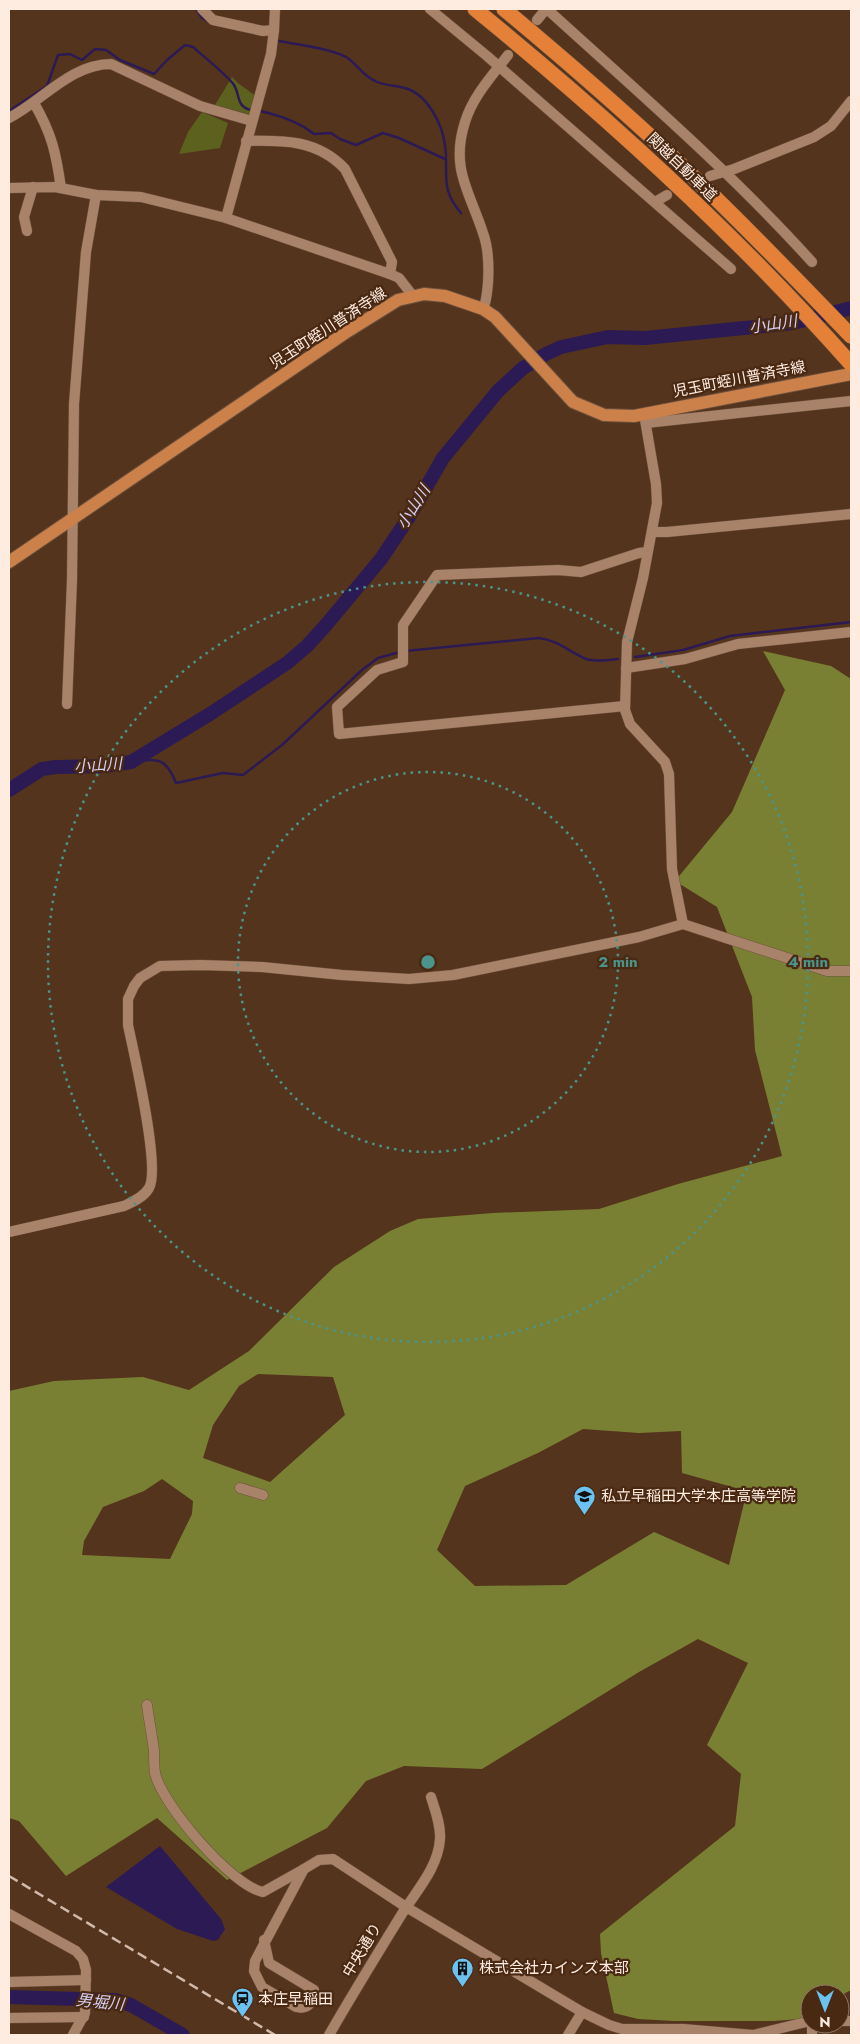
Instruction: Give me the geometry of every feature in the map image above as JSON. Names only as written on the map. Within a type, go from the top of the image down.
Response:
[{"type":"highway","name":"関越自動車道","points":[[475,9],[602,115],[758,266],[851,364]]},
{"type":"highway","name":"関越自動車道","points":[[504,9],[581,74],[673,157],[851,336]]},
{"type":"main road","name":"児玉町蛭川普済寺線","points":[[9,562],[353,328],[398,300],[413,296],[424,294],[445,296],[483,309],[500,321],[573,402],[604,415],[645,418],[851,374]]},
{"type":"street","points":[[202,9],[213,20],[263,31],[274,30]]},
{"type":"street","points":[[226,218],[271,54],[275,9]]},
{"type":"street","points":[[430,9],[499,66],[731,269]]},
{"type":"street","points":[[537,20],[547,9],[725,171],[770,215],[812,262]]},
{"type":"street","points":[[483,309],[488,289],[488,253],[483,233],[468,197],[462,176],[461,139],[465,123],[474,102],[484,85],[508,55]]},
{"type":"street","points":[[9,118],[80,71],[99,64],[111,64],[200,106],[252,121]]},
{"type":"street","points":[[710,176],[734,169],[814,137],[831,126],[851,101]]},
{"type":"street","points":[[34,103],[54,144],[61,188]]},
{"type":"street","points":[[246,141],[276,140],[320,149],[334,158],[345,169],[392,262],[390,274]]},
{"type":"street","points":[[9,188],[61,188],[96,195],[141,197],[226,218],[390,274],[399,278],[413,296]]},
{"type":"street","points":[[27,231],[24,217],[33,188]]},
{"type":"street","points":[[67,704],[72,580],[74,404],[86,252],[96,195]]},
{"type":"street","points":[[656,202],[667,195]]},
{"type":"street","points":[[683,924],[672,869],[669,774],[665,762],[630,724],[625,706],[627,642],[657,503],[656,484],[645,418],[851,401]]},
{"type":"street","points":[[652,532],[851,514]]},
{"type":"street","points":[[625,706],[339,734],[337,707],[377,670],[403,662],[403,625],[437,574],[558,570],[581,572],[639,552],[647,552]]},
{"type":"street","points":[[626,668],[685,659],[738,644],[851,632]]},
{"type":"street","points":[[9,1232],[124,1206],[139,1198],[149,1188],[153,1172],[151,1149],[128,1025],[127,1007],[134,986],[140,978],[155,968],[190,965],[262,967],[409,979],[462,973],[639,937],[683,924],[827,972],[851,971]]},
{"type":"street","points":[[240,1488],[263,1495]]},
{"type":"street","points":[[147,1705],[155,1775],[173,1809],[198,1842],[224,1868],[253,1890],[263,1892],[319,1860],[334,1858],[406,1907],[582,2012],[609,2025],[622,2028],[753,2035],[800,2024]]},
{"type":"street","name":"中央通り","points":[[329,2035],[406,1907],[425,1882],[436,1855],[440,1838],[438,1819],[431,1797]]},
{"type":"street","points":[[264,1940],[269,1963],[314,1990],[315,1995],[310,2005],[302,2008],[296,2007],[262,1987],[254,1971],[255,1961],[264,1940],[304,1870]]},
{"type":"street","points":[[9,1914],[76,1951],[83,1959],[86,1970],[84,2014],[73,2035]]},
{"type":"street","points":[[9,1982],[86,1985]]},
{"type":"street","points":[[568,2035],[582,2012]]},
{"type":"street","points":[[9,2018],[84,2014]]},
{"type":"green space","points":[[232,77],[256,96],[251,115],[215,105]]},
{"type":"green space","points":[[202,112],[228,123],[220,148],[179,154],[188,132]]},
{"type":"green space","points":[[763,651],[831,666],[851,679],[851,1990],[850,1984],[800,1984],[799,2019],[774,2021],[674,2021],[638,2019],[614,2013],[601,1953],[600,1934],[735,1826],[741,1774],[707,1745],[748,1663],[698,1639],[639,1672],[482,1769],[404,1766],[366,1781],[327,1828],[227,1880],[157,1818],[66,1876],[19,1821],[9,1818],[9,1391],[54,1381],[143,1377],[189,1390],[249,1351],[334,1267],[390,1231],[418,1219],[493,1213],[599,1209],[678,1184],[782,1156],[755,1050],[752,997],[717,907],[675,881],[732,812],[785,690]],"holes":[[[258,1374],[333,1377],[345,1415],[270,1482],[203,1458],[213,1425],[239,1386]],[[583,1429],[639,1433],[681,1431],[682,1473],[747,1491],[729,1565],[654,1532],[566,1585],[475,1586],[437,1550],[465,1486],[538,1453]],[[162,1479],[193,1501],[192,1514],[170,1559],[82,1555],[84,1541],[103,1507],[144,1491]]]},
{"type":"shaded area","points":[[160,1846],[221,1919],[225,1929],[218,1940],[213,1941],[177,1929],[106,1887]]},
{"type":"waterway","points":[[196,9],[202,18],[213,24]]},
{"type":"waterway","points":[[279,41],[339,54],[350,60],[371,79],[382,84],[405,88],[420,96],[432,110],[441,128],[445,145],[447,188],[454,204],[461,213]]},
{"type":"waterway","points":[[9,111],[47,86],[58,55],[70,54],[82,60],[95,49],[106,50],[120,60],[154,74],[185,45],[193,47],[227,77],[234,85],[243,106],[251,110]]},
{"type":"waterway","points":[[260,111],[288,120],[314,134],[331,133],[340,139],[356,145],[383,133],[399,138],[445,159]]},
{"type":"waterway","name":"小山川","points":[[9,790],[42,769],[106,766],[131,762],[210,714],[287,663],[307,646],[326,625],[381,559],[409,517],[443,458],[498,391],[523,368],[546,354],[561,347],[608,337],[645,338],[793,323],[851,308]]},
{"type":"waterway","points":[[635,657],[683,650],[730,636],[851,622]]},
{"type":"waterway","points":[[405,651],[539,638],[558,644],[586,659],[598,661],[618,659]]},
{"type":"waterway","points":[[131,762],[153,760],[164,763],[176,783],[223,773],[243,775],[282,745],[362,670],[378,658],[400,652]]},
{"type":"waterway","name":"男堀川","points":[[9,1997],[115,2000],[131,2005],[183,2035]]},
{"type":"railway","points":[[9,1876],[275,2035]]},
{"type":"place","name":"私立早稲田大学本庄高等学院","points":[[585,1515]]},
{"type":"place","name":"株式会社カインズ本部","points":[[463,1987]]},
{"type":"place","name":"本庄早稲田","points":[[242,2018]]}]
